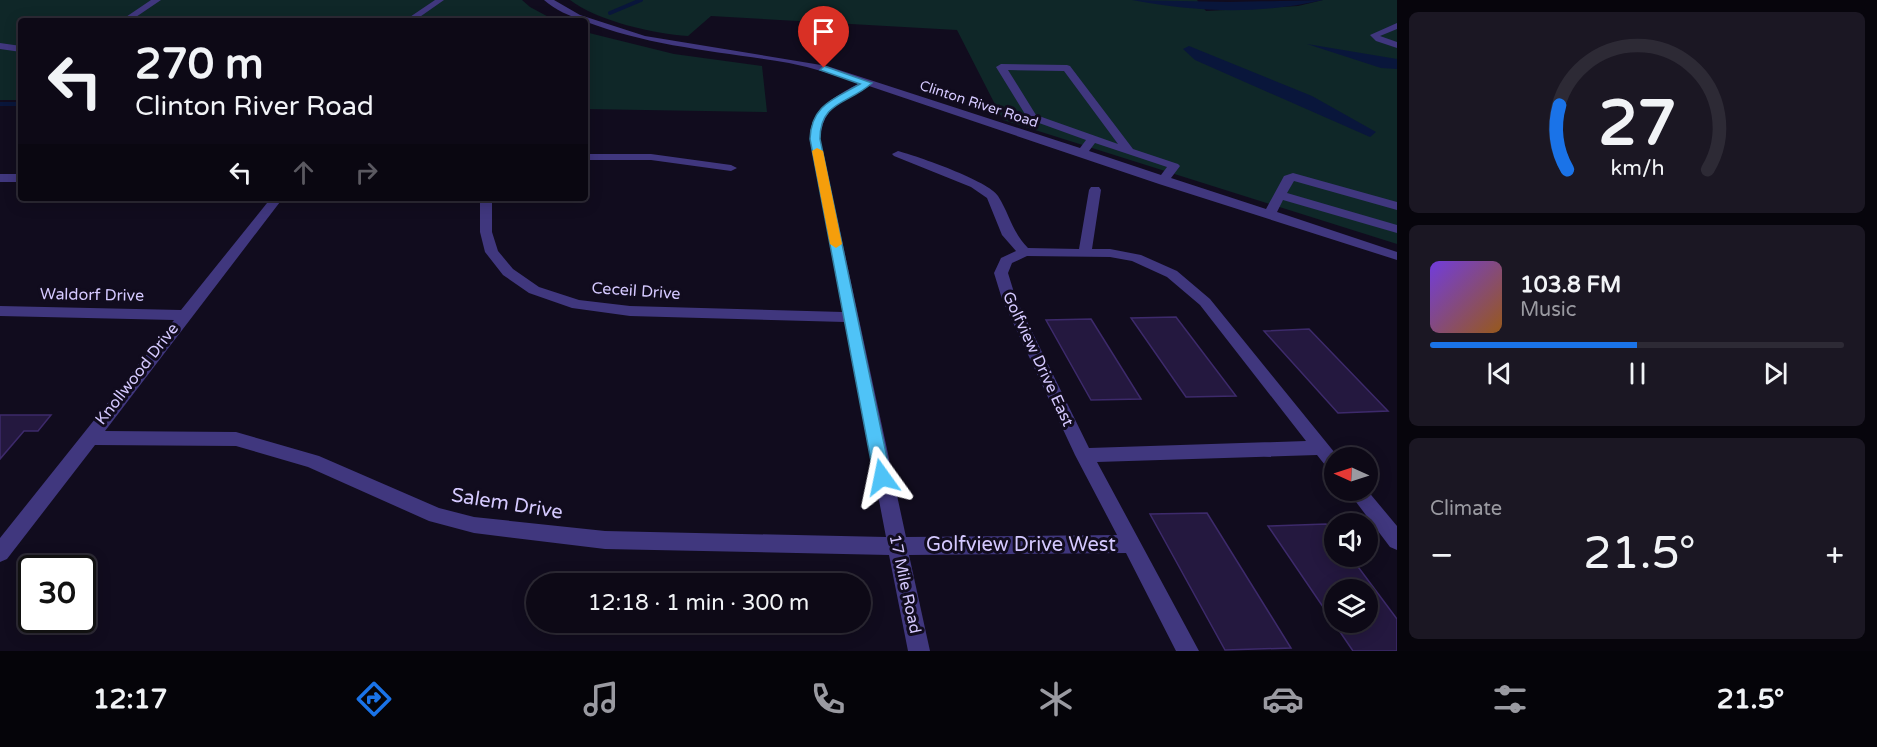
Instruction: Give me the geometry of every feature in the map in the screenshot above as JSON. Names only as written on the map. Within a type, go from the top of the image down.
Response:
[{"type":"street","points":[[129,18],[156,0]]},
{"type":"street","points":[[413,18],[440,0]]},
{"type":"street","name":"Clinton River Road","points":[[548,0],[581,18]]},
{"type":"street","name":"Clinton River Road","points":[[588,21],[614,30],[664,40],[798,62],[1397,255]]},
{"type":"street","points":[[1397,26],[1374,34],[1379,39],[1397,45]]},
{"type":"street","points":[[0,46],[18,49]]},
{"type":"street","points":[[1130,151],[1067,68],[1001,67],[1032,117],[1092,139],[1174,166],[1163,181]]},
{"type":"street","name":"17 Mile Road","points":[[867,83],[827,107],[815,125],[815,139],[849,317],[919,651]]},
{"type":"street","points":[[1082,154],[1092,139]]},
{"type":"street","points":[[898,154],[975,184],[992,196],[1009,235],[1024,252],[1085,251],[1136,258],[1162,268],[1184,282],[1205,302],[1324,452]]},
{"type":"street","points":[[588,157],[651,157],[731,168]]},
{"type":"street","points":[[1269,214],[1288,178],[1293,177],[1397,206]]},
{"type":"street","points":[[0,178],[18,178]]},
{"type":"street","points":[[1085,251],[1095,190]]},
{"type":"street","points":[[1280,195],[1397,229]]},
{"type":"street","name":"Knollwood Drive","points":[[0,553],[183,315],[275,201]]},
{"type":"street","name":"Ceceil Drive","points":[[486,201],[486,232],[492,252],[508,272],[534,290],[577,305],[630,311],[849,317]]},
{"type":"street","name":"Golfview Drive East","points":[[1024,252],[1006,261],[1002,267],[1001,278],[1084,455],[1132,544]]},
{"type":"street","name":"Waldorf Drive","points":[[0,311],[183,315]]},
{"type":"street","name":"Salem Drive","points":[[88,438],[236,439],[313,461],[436,515],[474,525],[605,540],[897,546]]},
{"type":"street","points":[[1084,455],[1321,448]]},
{"type":"street","points":[[1365,501],[1397,541]]},
{"type":"street","name":"Golfview Drive West","points":[[897,546],[1132,544],[1188,651]]},
{"type":"green space","points":[[0,0],[522,0],[550,18],[18,18],[18,100],[0,100]]},
{"type":"green space","points":[[570,0],[1197,0],[1206,11],[1298,6],[1323,0],[1397,0],[1397,244],[1003,120],[957,30],[711,16],[688,36],[659,32],[610,20]]},
{"type":"green space","points":[[588,33],[674,54],[762,66],[767,112],[588,109]]},
{"type":"water","points":[[1132,0],[1229,2],[1323,0],[1275,8],[1227,10],[1180,7]]},
{"type":"water","points":[[1307,44],[1397,59],[1397,69],[1381,68]]},
{"type":"water","points":[[1189,46],[1312,96],[1376,132],[1370,137],[1195,60],[1183,49]]},
{"type":"building","points":[[1176,317],[1236,396],[1186,397],[1131,318]]},
{"type":"building","points":[[1091,319],[1141,399],[1091,400],[1046,320]]},
{"type":"building","points":[[1309,329],[1388,411],[1338,413],[1264,331]]},
{"type":"building","points":[[0,415],[51,415],[38,431],[24,431],[0,459]]},
{"type":"building","points":[[1207,513],[1291,648],[1225,650],[1150,514]]},
{"type":"building","points":[[1324,524],[1324,567],[1358,567],[1367,579],[1324,579],[1324,608],[1268,526]]},
{"type":"building","points":[[1378,594],[1397,619],[1397,651],[1353,651],[1341,633],[1378,633]]},
{"type":"waterway","points":[[610,13],[641,0]]},
{"type":"waterway","points":[[0,104],[18,104]]},
{"type":"slow traffic","points":[[817,151],[836,244]]},
{"type":"route","points":[[824,68],[867,83],[823,110],[815,125],[815,139],[882,477]]}]
